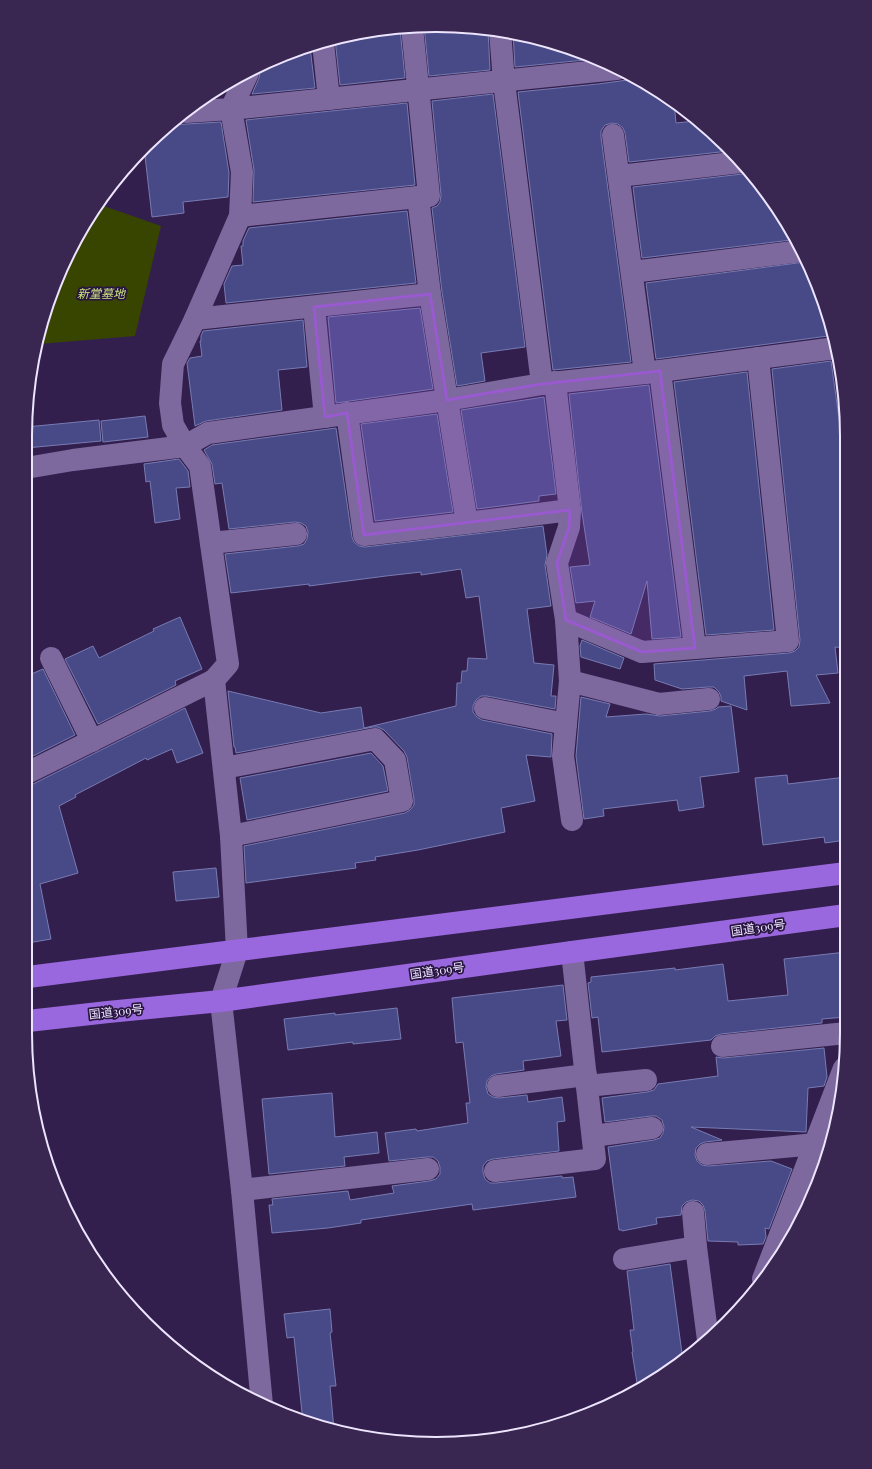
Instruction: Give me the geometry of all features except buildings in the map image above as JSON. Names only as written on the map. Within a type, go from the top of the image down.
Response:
[{"type":"highway","points":[[32,977],[840,874]]},
{"type":"highway","name":"国道309号","points":[[32,1021],[221,1001],[840,916]]},
{"type":"street","points":[[240,216],[429,196],[413,33]]},
{"type":"street","points":[[500,37],[504,82],[548,383],[570,510],[569,527],[557,563],[566,620],[570,681],[563,756],[572,820]]},
{"type":"street","points":[[323,48],[328,99]]},
{"type":"street","points":[[195,111],[418,91],[607,70]]},
{"type":"street","points":[[32,771],[214,680],[228,664],[200,466],[185,446],[173,425],[170,403],[173,364],[195,319],[240,216],[242,172],[231,109],[244,81]]},
{"type":"street","points":[[613,135],[632,272],[652,372],[695,648]]},
{"type":"street","points":[[619,176],[734,163]]},
{"type":"street","points":[[418,198],[430,294],[467,523]]},
{"type":"street","points":[[632,272],[795,252]]},
{"type":"street","points":[[195,319],[430,294]]},
{"type":"street","points":[[314,306],[325,417]]},
{"type":"street","points":[[32,467],[73,460],[185,446],[208,433],[447,400],[548,383],[652,372],[830,349]]},
{"type":"street","points":[[566,620],[642,652],[788,641],[758,358]]},
{"type":"street","points":[[347,413],[364,535],[570,510]]},
{"type":"street","points":[[211,543],[296,534]]},
{"type":"street","points":[[51,658],[92,741]]},
{"type":"street","points":[[214,680],[231,836],[237,951],[221,1001],[242,1190],[261,1397]]},
{"type":"street","points":[[570,681],[659,704],[709,699]]},
{"type":"street","points":[[485,708],[566,724]]},
{"type":"street","points":[[224,768],[375,739],[395,760],[402,801],[231,836]]},
{"type":"street","points":[[495,1171],[595,1159],[572,952]]},
{"type":"street","points":[[722,1046],[840,1034]]},
{"type":"street","points":[[498,1086],[587,1080],[646,1080]]},
{"type":"street","points":[[771,1258],[836,1090]]},
{"type":"street","points":[[593,1136],[652,1128]]},
{"type":"street","points":[[707,1154],[816,1144]]},
{"type":"street","points":[[242,1190],[428,1169]]},
{"type":"street","points":[[694,1212],[696,1247],[707,1332]]},
{"type":"street","points":[[624,1259],[696,1247]]},
{"type":"highlighted area","points":[[430,294],[447,400],[542,384],[660,371],[695,648],[642,652],[566,620],[557,563],[569,527],[570,510],[364,535],[347,413],[325,417],[314,307]]},
{"type":"green space","name":"新堂墓地","points":[[104,206],[161,226],[135,336],[43,344],[53,306],[63,281],[86,234]]}]
